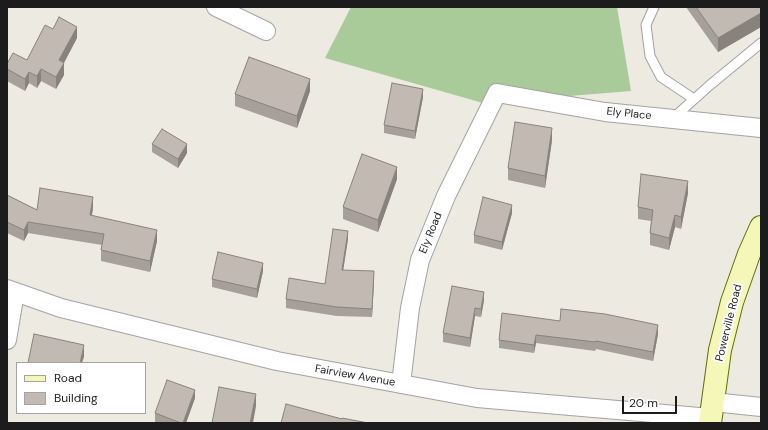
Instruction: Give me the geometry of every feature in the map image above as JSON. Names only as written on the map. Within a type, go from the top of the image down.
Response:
[{"type":"main road","name":"Powerville Road","points":[[712,414],[720,350],[732,302],[749,254],[761,227]]},
{"type":"street","points":[[216,7],[266,31]]},
{"type":"street","name":"Ely Place","points":[[497,92],[605,112],[761,128]]},
{"type":"street","name":"Ely Road","points":[[401,384],[410,308],[420,260],[446,196],[497,92]]},
{"type":"street","points":[[7,340],[11,290]]},
{"type":"street","name":"Fairview Avenue","points":[[11,290],[61,308],[277,361],[477,398],[712,414],[761,407]]},
{"type":"lane","points":[[654,7],[646,25],[650,56],[661,77],[694,99]]},
{"type":"lane","points":[[672,119],[761,44]]},
{"type":"green space","points":[[351,7],[617,7],[631,91],[483,103],[325,58]]},
{"type":"building","points":[[696,7],[761,7],[761,13],[718,38]]},
{"type":"building","points":[[59,17],[77,27],[59,60],[64,63],[56,77],[41,69],[37,76],[29,72],[25,79],[7,69],[7,64],[13,53],[27,60],[45,25],[53,29]]},
{"type":"building","points":[[249,57],[310,79],[297,116],[235,94]]},
{"type":"building","points":[[392,83],[423,89],[415,131],[384,125]]},
{"type":"building","points":[[515,122],[552,128],[545,176],[508,168]]},
{"type":"building","points":[[162,129],[187,144],[178,159],[152,144]]},
{"type":"building","points":[[362,154],[397,167],[378,220],[343,207]]},
{"type":"building","points":[[641,174],[688,181],[681,217],[675,215],[669,238],[650,233],[653,210],[638,207]]},
{"type":"building","points":[[40,188],[93,197],[90,215],[157,230],[150,261],[101,250],[104,234],[28,222],[24,230],[7,222],[7,195],[37,210]]},
{"type":"building","points":[[483,197],[512,205],[502,242],[474,235]]},
{"type":"building","points":[[333,229],[348,231],[342,270],[374,271],[372,309],[337,307],[286,299],[289,278],[325,284]]},
{"type":"building","points":[[218,252],[263,263],[257,289],[212,279]]},
{"type":"building","points":[[452,286],[484,292],[481,309],[475,308],[470,338],[443,333]]},
{"type":"building","points":[[561,309],[605,314],[658,325],[653,352],[596,341],[536,335],[534,345],[499,340],[502,313],[560,321]]},
{"type":"building","points":[[34,334],[84,345],[80,362],[28,362]]},
{"type":"building","points":[[167,380],[195,390],[183,423],[155,413]]},
{"type":"building","points":[[219,387],[256,394],[250,423],[212,423]]},
{"type":"building","points":[[286,404],[342,419],[368,423],[281,423]]}]
